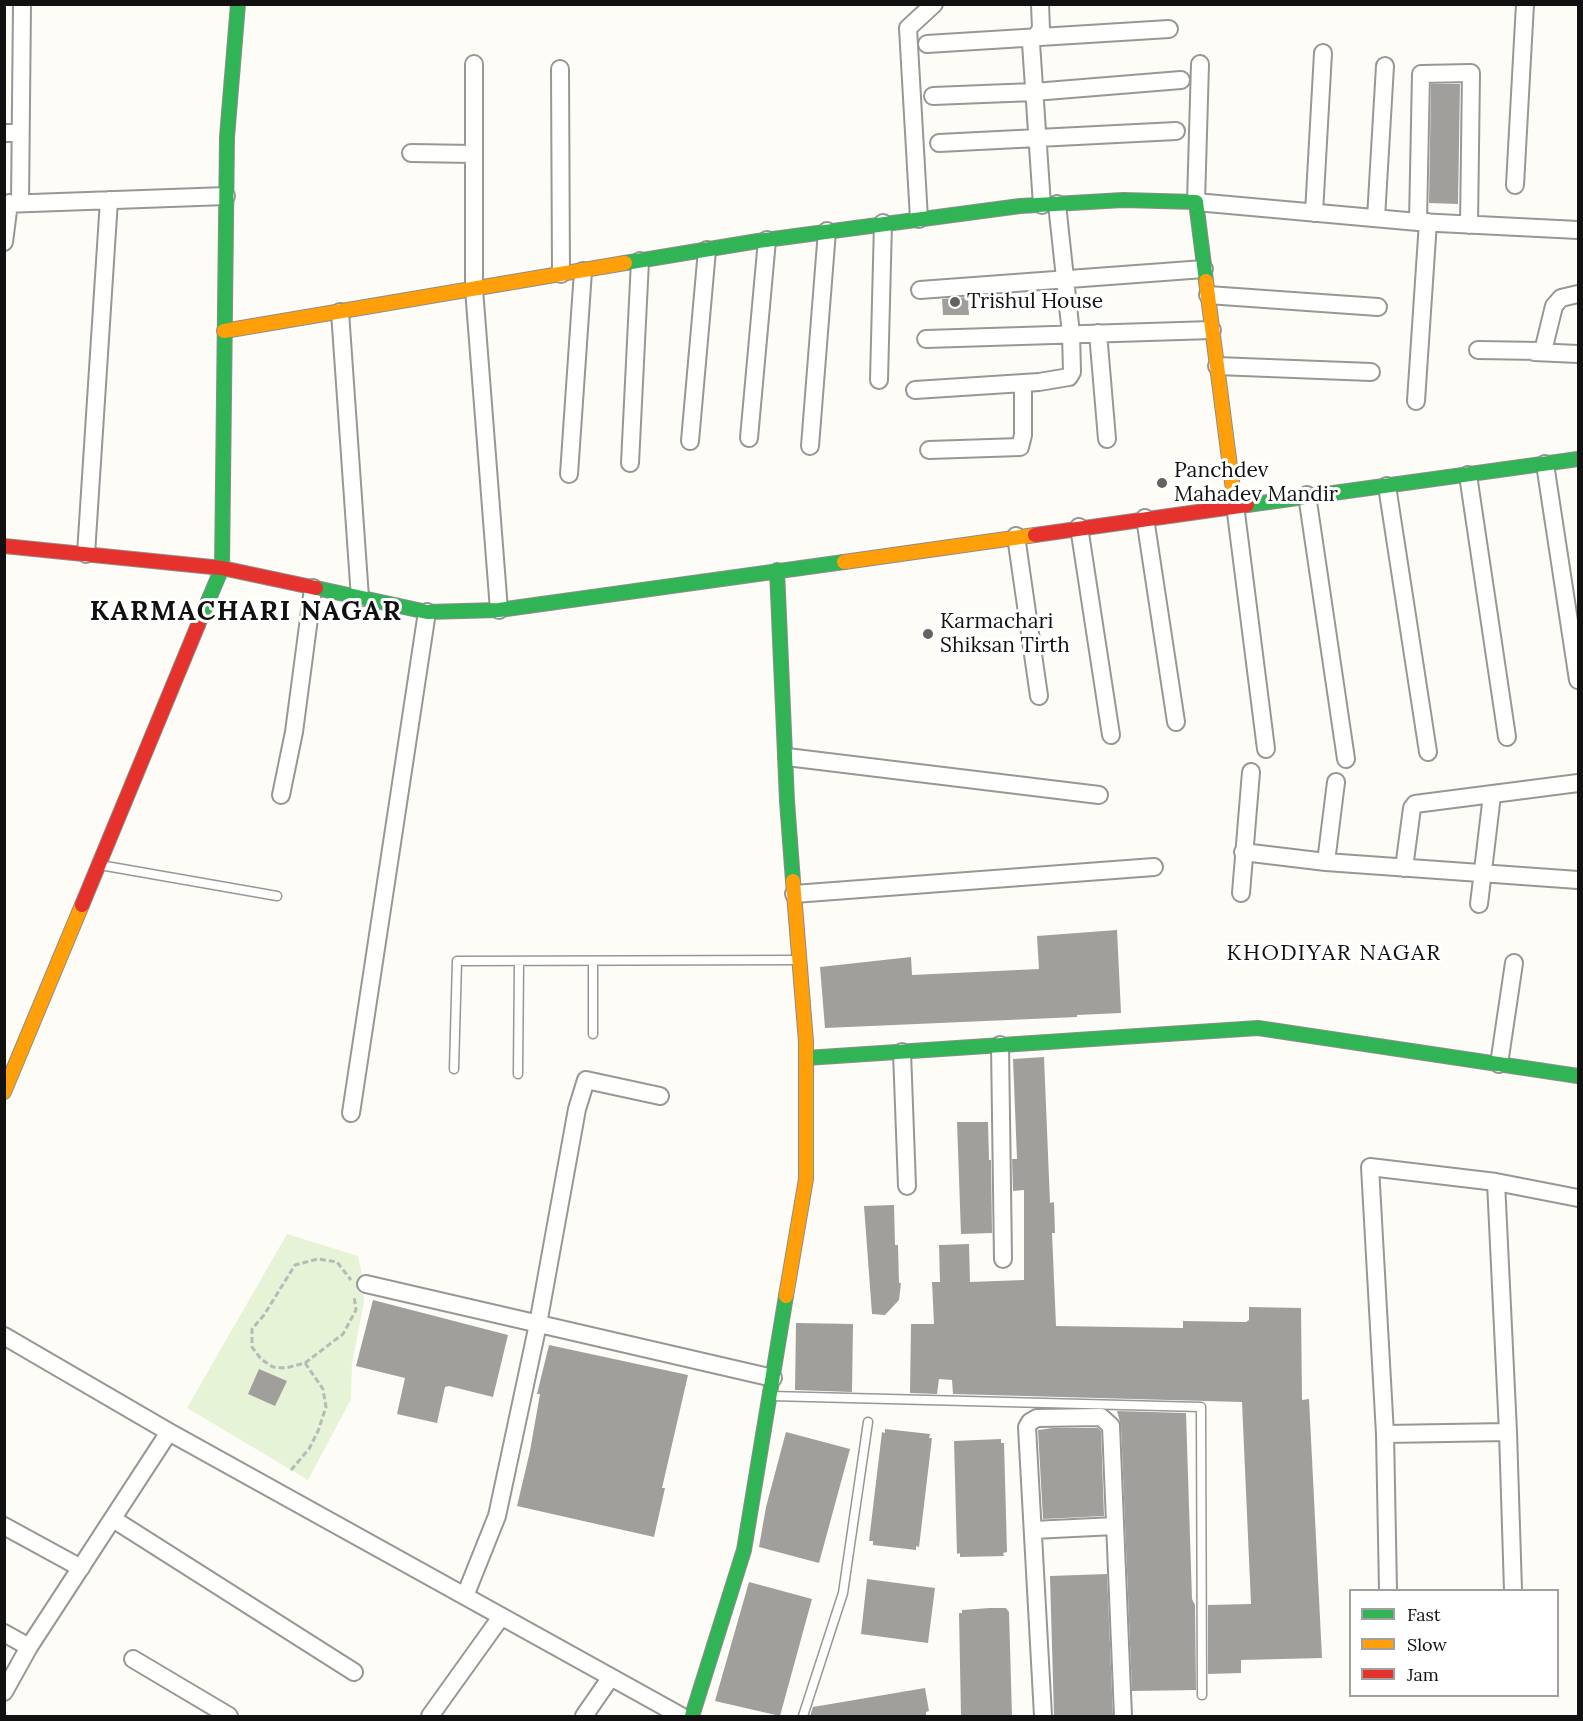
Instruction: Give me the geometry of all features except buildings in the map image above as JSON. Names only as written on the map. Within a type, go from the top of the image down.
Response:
[{"type":"street","points":[[4,242],[11,203],[13,133],[22,4]]},
{"type":"street","points":[[4,1092],[222,568],[227,137],[238,4]]},
{"type":"street","points":[[918,219],[908,28],[934,4]]},
{"type":"street","points":[[915,390],[1023,383],[1069,377],[1072,372],[1066,280],[1037,138],[1033,38],[1041,29],[1040,4]]},
{"type":"street","points":[[1515,186],[1525,4]]},
{"type":"street","points":[[927,44],[1169,29]]},
{"type":"street","points":[[1314,213],[1323,53]]},
{"type":"street","points":[[474,64],[474,289],[499,610]]},
{"type":"street","points":[[1200,64],[1196,202],[1266,748]]},
{"type":"street","points":[[1376,218],[1385,66]]},
{"type":"street","points":[[560,69],[561,274]]},
{"type":"street","points":[[1416,401],[1423,222],[1421,74],[1471,73],[1469,225]]},
{"type":"street","points":[[933,96],[1034,92],[1181,80]]},
{"type":"street","points":[[939,143],[1176,130]]},
{"type":"street","points":[[411,153],[474,154]]},
{"type":"street","points":[[11,203],[226,196]]},
{"type":"street","points":[[86,554],[109,200]]},
{"type":"street","points":[[224,332],[707,249],[883,223],[1049,204],[1123,200],[1196,202],[1423,222],[1578,230]]},
{"type":"street","points":[[879,380],[883,223]]},
{"type":"street","points":[[810,446],[827,231]]},
{"type":"street","points":[[749,438],[767,240]]},
{"type":"street","points":[[690,441],[707,249]]},
{"type":"street","points":[[630,463],[640,261]]},
{"type":"street","points":[[920,290],[1204,269]]},
{"type":"street","points":[[569,474],[583,271]]},
{"type":"street","points":[[1534,352],[1544,347],[1554,306],[1561,298],[1578,294]]},
{"type":"street","points":[[1208,295],[1378,307]]},
{"type":"street","points":[[340,312],[360,598]]},
{"type":"street","points":[[926,339],[1212,330]]},
{"type":"street","points":[[1098,333],[1107,439]]},
{"type":"street","points":[[1478,350],[1578,354]]},
{"type":"street","points":[[1217,366],[1371,372]]},
{"type":"street","points":[[929,450],[1020,447],[1023,435],[1023,383]]},
{"type":"street","points":[[4,546],[222,568],[427,612],[499,610],[1235,505],[1578,459]]},
{"type":"street","points":[[1545,464],[1578,680]]},
{"type":"street","points":[[1468,474],[1507,737]]},
{"type":"street","points":[[1387,486],[1428,752]]},
{"type":"street","points":[[1307,495],[1346,759]]},
{"type":"street","points":[[1145,518],[1176,722]]},
{"type":"street","points":[[1079,527],[1112,735]]},
{"type":"street","points":[[1016,536],[1039,696]]},
{"type":"street","points":[[692,1716],[744,1550],[806,1179],[806,1058],[787,801],[787,757],[777,570]]},
{"type":"street","points":[[281,795],[294,732],[314,588]]},
{"type":"street","points":[[351,1113],[427,612]]},
{"type":"street","points":[[787,757],[1099,795]]},
{"type":"street","points":[[1241,893],[1251,772]]},
{"type":"street","points":[[1326,862],[1336,782]]},
{"type":"street","points":[[1404,868],[1412,808],[1415,804],[1578,783]]},
{"type":"street","points":[[1479,904],[1492,795]]},
{"type":"street","points":[[1243,852],[1326,862],[1578,880]]},
{"type":"street","points":[[794,894],[1154,867]]},
{"type":"street","points":[[1499,1064],[1514,963]]},
{"type":"street","points":[[806,1058],[1258,1028],[1578,1077]]},
{"type":"street","points":[[1000,1045],[1003,1259]]},
{"type":"street","points":[[902,1052],[907,1186]]},
{"type":"street","points":[[465,1596],[498,1516],[538,1324],[577,1109],[586,1080],[660,1096]]},
{"type":"street","points":[[1388,1589],[1385,1434],[1370,1167],[1496,1182],[1578,1198]]},
{"type":"street","points":[[1496,1182],[1513,1589]]},
{"type":"street","points":[[357,1285],[773,1378]]},
{"type":"street","points":[[4,1336],[170,1432],[681,1716]]},
{"type":"street","points":[[1043,1716],[1027,1427],[1037,1418],[1101,1416],[1111,1426],[1123,1716]]},
{"type":"street","points":[[1385,1434],[1508,1431]]},
{"type":"street","points":[[4,1692],[29,1647],[170,1432]]},
{"type":"street","points":[[113,1519],[354,1672]]},
{"type":"street","points":[[4,1526],[81,1568]]},
{"type":"street","points":[[1033,1530],[1115,1526]]},
{"type":"street","points":[[429,1716],[501,1617]]},
{"type":"street","points":[[4,1633],[29,1647]]},
{"type":"street","points":[[133,1659],[229,1716]]},
{"type":"street","points":[[584,1716],[610,1677]]},
{"type":"lane","points":[[99,865],[276,896]]},
{"type":"lane","points":[[454,1069],[457,961],[799,960]]},
{"type":"lane","points":[[518,1074],[519,961]]},
{"type":"lane","points":[[593,961],[593,1034]]},
{"type":"lane","points":[[770,1396],[1201,1407],[1202,1695]]},
{"type":"lane","points":[[803,1716],[843,1593],[868,1422]]},
{"type":"path","points":[[318,1259],[337,1262],[357,1285],[356,1310],[343,1334],[305,1363],[286,1368],[273,1367],[252,1347],[252,1329],[264,1315],[295,1265],[318,1259]]},
{"type":"path","points":[[291,1470],[309,1449],[326,1407],[323,1389],[305,1363]]},
{"type":"green space","points":[[287,1234],[358,1256],[363,1280],[364,1302],[352,1363],[351,1399],[308,1480],[187,1408]]},
{"type":"traffic: fast","points":[[198,625],[222,568],[227,137],[238,4]]},
{"type":"traffic: fast","points":[[625,263],[758,241],[1020,206],[1123,200],[1196,202],[1206,281]]},
{"type":"traffic: fast","points":[[1247,505],[1578,459]]},
{"type":"traffic: fast","points":[[316,588],[427,612],[499,610],[844,562]]},
{"type":"traffic: fast","points":[[777,570],[787,801],[793,881]]},
{"type":"traffic: fast","points":[[806,1058],[1258,1028],[1578,1076]]},
{"type":"traffic: fast","points":[[692,1716],[744,1550],[786,1296]]},
{"type":"traffic: slow","points":[[224,331],[625,263]]},
{"type":"traffic: slow","points":[[1206,281],[1235,505]]},
{"type":"traffic: slow","points":[[844,562],[1035,535]]},
{"type":"traffic: slow","points":[[786,1296],[806,1179],[806,1042],[793,881]]},
{"type":"traffic: slow","points":[[4,1092],[82,905]]},
{"type":"traffic: jam","points":[[1035,535],[1247,505]]},
{"type":"traffic: jam","points":[[4,546],[222,568],[316,588]]},
{"type":"traffic: jam","points":[[82,905],[198,625]]},
{"type":"place","name":"Trishul House","points":[[955,302]]},
{"type":"place","name":"Panchdev Mahadev Mandir","points":[[1162,483]]},
{"type":"place","name":"Karmachari Shiksan Tirth","points":[[928,634]]},
{"type":"district","name":"KARMACHARI NAGAR","points":[[246,612]]},
{"type":"district","name":"KHODIYAR NAGAR","points":[[1334,954]]}]
